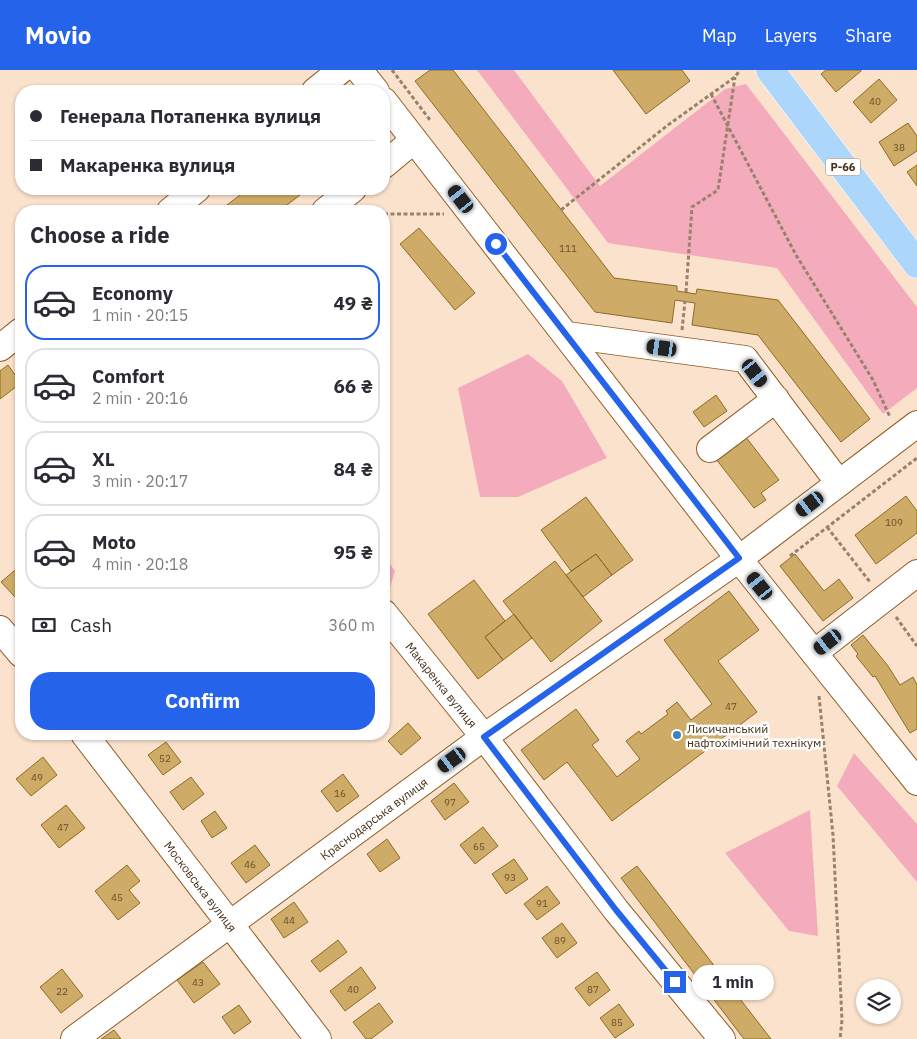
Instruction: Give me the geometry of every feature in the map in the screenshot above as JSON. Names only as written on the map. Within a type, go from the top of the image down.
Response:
[{"type":"main road","name":"Р-66","points":[[770,70],[917,264]]},
{"type":"street","points":[[322,85],[341,70]]},
{"type":"street","points":[[360,70],[371,85]]},
{"type":"street","points":[[390,109],[739,558],[917,782]]},
{"type":"street","points":[[390,160],[414,140]]},
{"type":"street","points":[[177,205],[190,195]]},
{"type":"street","points":[[333,205],[346,195]]},
{"type":"street","points":[[567,335],[745,359],[839,483]]},
{"type":"street","points":[[0,348],[15,336]]},
{"type":"street","points":[[710,449],[776,399]]},
{"type":"street","name":"Краснодарська вулиця","points":[[74,1039],[484,737],[739,558],[908,430]]},
{"type":"street","points":[[814,653],[917,572]]},
{"type":"street","name":"Макаренка вулиця","points":[[390,621],[484,737],[616,910],[722,1039]]},
{"type":"street","points":[[0,629],[15,647]]},
{"type":"street","name":"Московська вулиця","points":[[89,740],[318,1039]]},
{"type":"path","points":[[561,210],[735,77],[740,70]]},
{"type":"path","points":[[686,292],[692,207],[718,190],[735,77]]},
{"type":"path","points":[[711,94],[796,255],[873,380],[908,430]]},
{"type":"path","points":[[390,214],[472,214]]},
{"type":"path","points":[[790,556],[917,458]]},
{"type":"path","points":[[818,691],[833,835],[842,1020],[840,1039]]},
{"type":"shaded area","points":[[477,70],[514,70],[600,186],[725,89],[746,84],[917,307],[917,388],[883,414],[777,268],[608,243]]},
{"type":"shaded area","points":[[528,354],[562,381],[607,458],[518,497],[480,497],[458,388]]},
{"type":"shaded area","points":[[390,564],[395,571],[390,588]]},
{"type":"shaded area","points":[[854,753],[917,824],[917,882],[837,786]]},
{"type":"shaded area","points":[[810,810],[818,936],[789,931],[725,853]]},
{"type":"building","points":[[430,70],[453,70],[614,278],[677,286],[677,291],[696,294],[697,289],[778,300],[870,419],[841,442],[758,335],[692,325],[695,303],[675,300],[672,323],[595,312],[415,81]]},
{"type":"building","points":[[613,70],[682,70],[690,81],[646,114]]},
{"type":"building","points":[[826,70],[861,71],[836,92],[821,74]]},
{"type":"building","points":[[879,79],[897,100],[871,123],[853,102]]},
{"type":"building","points":[[908,123],[917,136],[917,151],[894,166],[879,142]]},
{"type":"building","points":[[917,165],[917,186],[907,172]]},
{"type":"building","points":[[240,195],[300,195],[287,205],[227,205]]},
{"type":"building","points":[[419,228],[475,293],[455,310],[400,244]]},
{"type":"building","points":[[8,365],[15,375],[15,388],[0,399],[0,371]]},
{"type":"building","points":[[716,395],[727,411],[704,427],[693,412]]},
{"type":"building","points":[[745,436],[779,480],[761,493],[766,500],[754,508],[716,459]]},
{"type":"building","points":[[906,496],[917,511],[917,533],[876,564],[855,535]]},
{"type":"building","points":[[586,497],[633,560],[612,575],[596,554],[571,571],[541,530]]},
{"type":"building","points":[[596,554],[612,575],[583,597],[566,575]]},
{"type":"building","points":[[795,554],[824,591],[839,579],[853,598],[823,621],[780,566]]},
{"type":"building","points":[[555,561],[602,621],[551,662],[503,601]]},
{"type":"building","points":[[15,570],[15,597],[1,582]]},
{"type":"building","points":[[474,580],[505,621],[485,637],[503,660],[478,679],[428,614]]},
{"type":"building","points":[[729,591],[759,630],[718,661],[757,712],[612,821],[567,762],[544,780],[521,750],[576,709],[599,740],[592,745],[617,777],[640,759],[626,741],[639,731],[641,734],[668,714],[666,711],[677,702],[691,720],[712,704],[664,640]]},
{"type":"building","points":[[514,614],[532,638],[503,660],[485,637]]},
{"type":"building","points":[[863,635],[888,666],[900,685],[913,677],[917,685],[917,729],[910,733],[875,676],[873,677],[856,656],[858,654],[851,645]]},
{"type":"building","points":[[408,723],[421,738],[401,755],[388,741]]},
{"type":"building","points":[[166,742],[181,762],[163,775],[148,755]]},
{"type":"building","points":[[43,757],[57,775],[31,796],[16,779]]},
{"type":"building","points":[[343,774],[359,796],[337,812],[321,791]]},
{"type":"building","points":[[191,777],[204,794],[183,810],[170,792]]},
{"type":"building","points":[[454,783],[469,802],[445,820],[431,801]]},
{"type":"building","points":[[66,805],[85,828],[59,848],[41,825]]},
{"type":"building","points":[[215,811],[227,828],[212,838],[201,821]]},
{"type":"building","points":[[483,827],[498,846],[475,864],[460,845]]},
{"type":"building","points":[[387,839],[400,858],[380,872],[367,854]]},
{"type":"building","points":[[255,845],[270,865],[246,883],[231,863]]},
{"type":"building","points":[[514,859],[528,879],[506,894],[492,874]]},
{"type":"building","points":[[127,865],[140,881],[129,890],[140,903],[118,920],[95,891]]},
{"type":"building","points":[[637,866],[771,1039],[744,1039],[621,878]]},
{"type":"building","points":[[547,886],[560,903],[537,920],[524,904]]},
{"type":"building","points":[[294,902],[308,922],[284,938],[271,919]]},
{"type":"building","points":[[562,923],[577,943],[557,958],[542,938]]},
{"type":"building","points":[[338,940],[347,952],[320,972],[311,961]]},
{"type":"building","points":[[203,962],[220,984],[194,1003],[177,980]]},
{"type":"building","points":[[361,967],[376,988],[345,1011],[330,991]]},
{"type":"building","points":[[62,969],[83,996],[61,1013],[40,987]]},
{"type":"building","points":[[597,972],[610,990],[589,1006],[575,988]]},
{"type":"building","points":[[379,1003],[393,1022],[371,1039],[366,1039],[353,1022]]},
{"type":"building","points":[[619,1004],[634,1025],[615,1038],[600,1018]]},
{"type":"building","points":[[239,1005],[251,1022],[234,1034],[222,1017]]},
{"type":"building","points":[[114,1030],[121,1039],[101,1039]]},
{"type":"place","name":"Лисичанський нафтохімічний технікум","points":[[677,735]]},
{"type":"route","points":[[496,244],[739,558],[484,737],[616,910],[675,982]]}]
